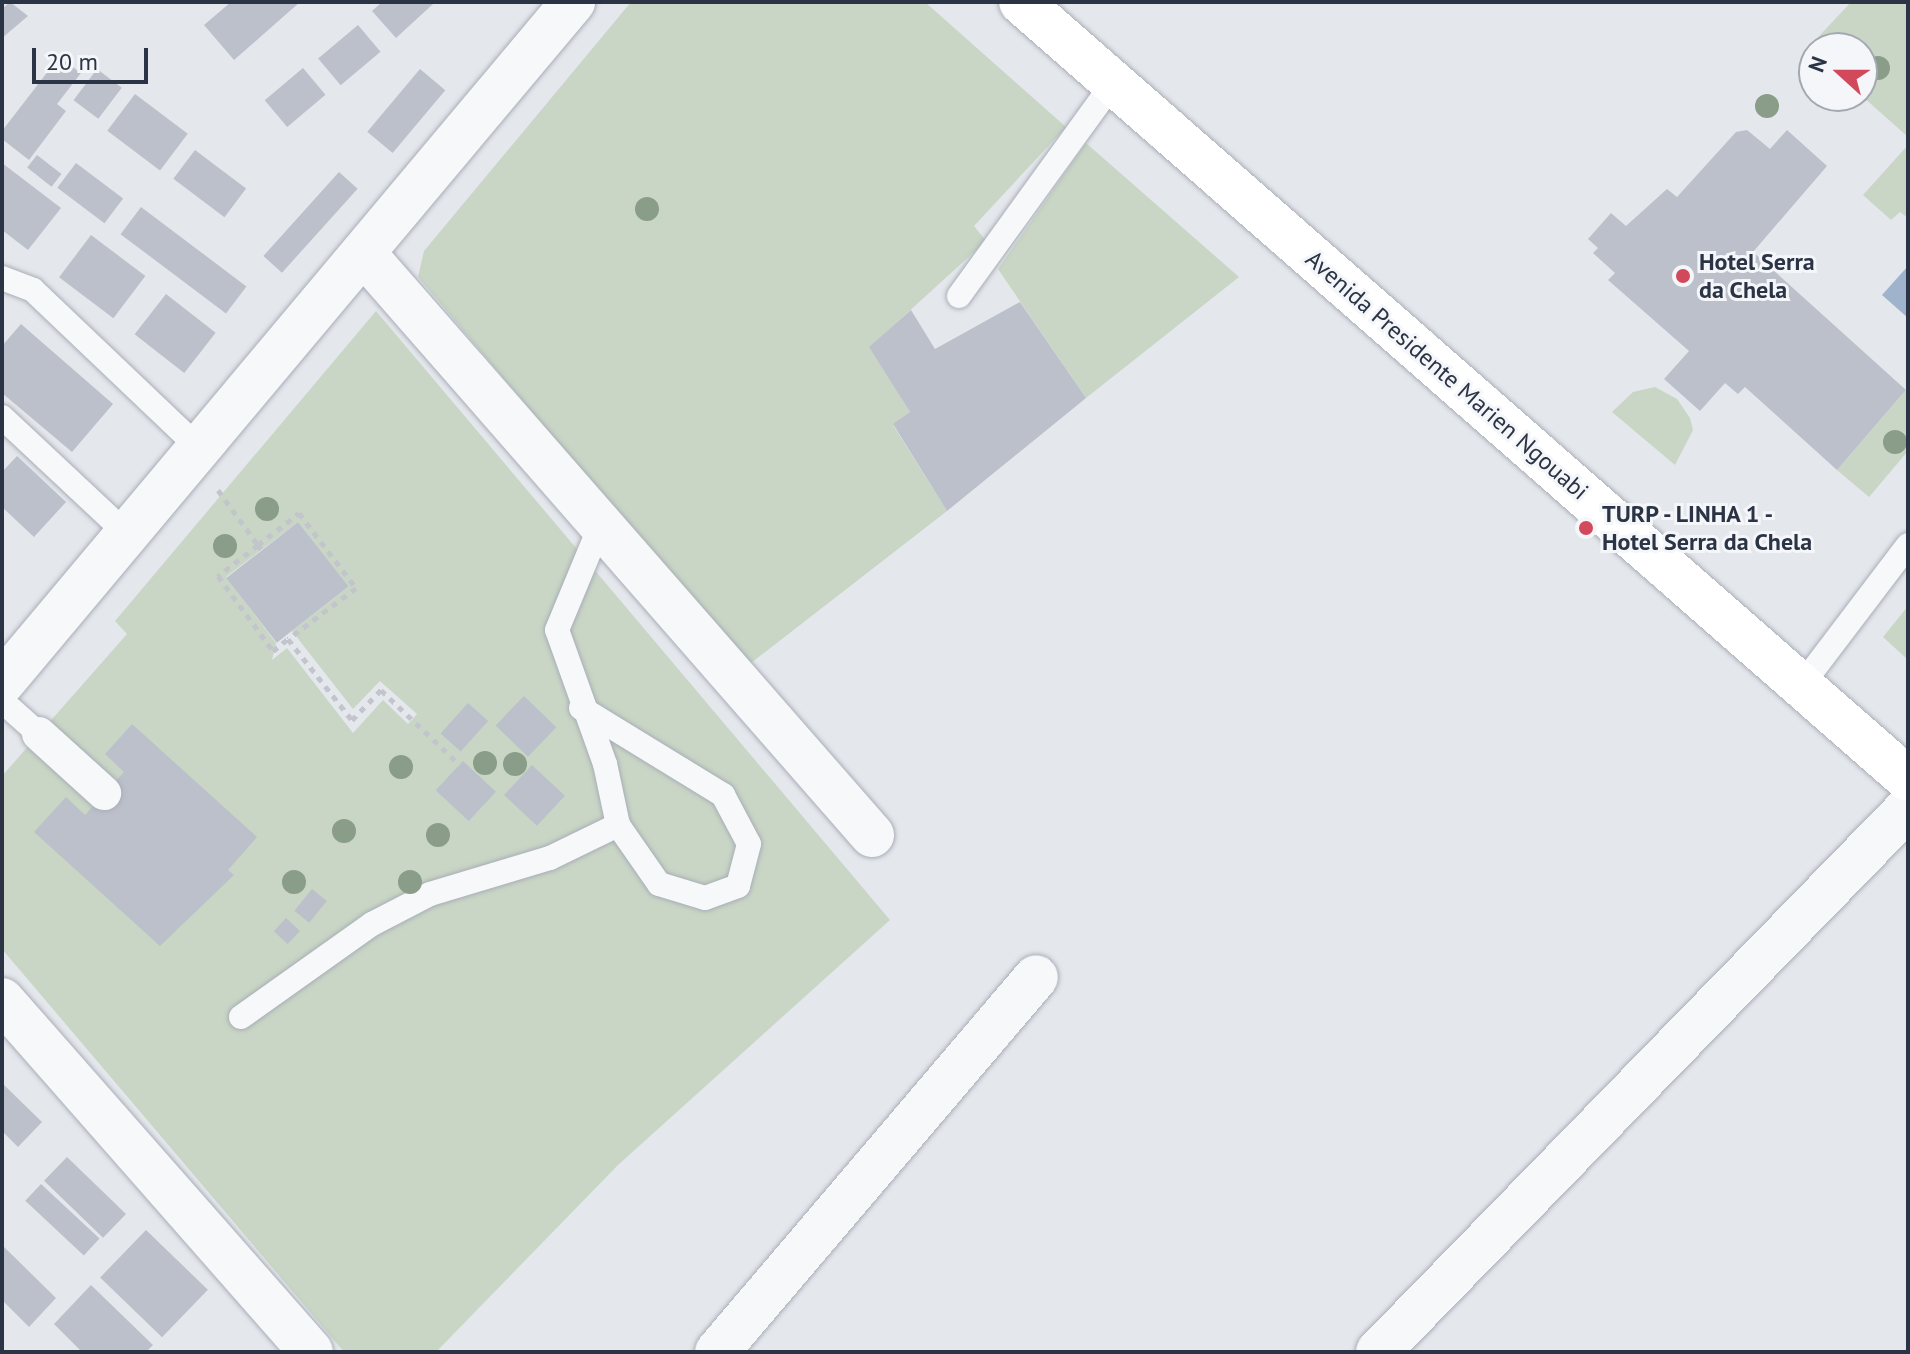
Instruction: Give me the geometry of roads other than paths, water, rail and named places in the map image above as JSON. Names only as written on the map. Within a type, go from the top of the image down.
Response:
[{"type":"main road","name":"Avenida Presidente Marien Ngouabi","points":[[1038,7],[1113,83],[1801,686],[1903,764]]},
{"type":"street","points":[[2,683],[366,256],[573,2]]},
{"type":"street","points":[[366,256],[872,835]]},
{"type":"street","points":[[39,734],[104,793]]},
{"type":"street","points":[[1378,1352],[1908,808]]},
{"type":"street","points":[[717,1352],[1036,977]]},
{"type":"street","points":[[2,1000],[311,1352]]},
{"type":"lane","points":[[959,296],[1113,83]]},
{"type":"lane","points":[[2,278],[33,290],[200,449]]},
{"type":"lane","points":[[2,417],[128,535]]},
{"type":"lane","points":[[581,708],[723,795],[749,844],[738,886],[705,898],[659,884],[618,825],[605,764],[581,708],[557,630],[574,578],[600,526]]},
{"type":"lane","points":[[1801,686],[1908,545]]},
{"type":"lane","points":[[2,701],[39,734]]},
{"type":"lane","points":[[241,1017],[372,924],[430,894],[550,858],[618,825]]},
{"type":"water","points":[[1908,266],[1908,318],[1882,295]]},
{"type":"place","name":"Hotel Serra da Chela","points":[[1683,276]]},
{"type":"place","name":"TURP - LINHA 1 - Hotel Serra da Chela","points":[[1586,528]]}]
